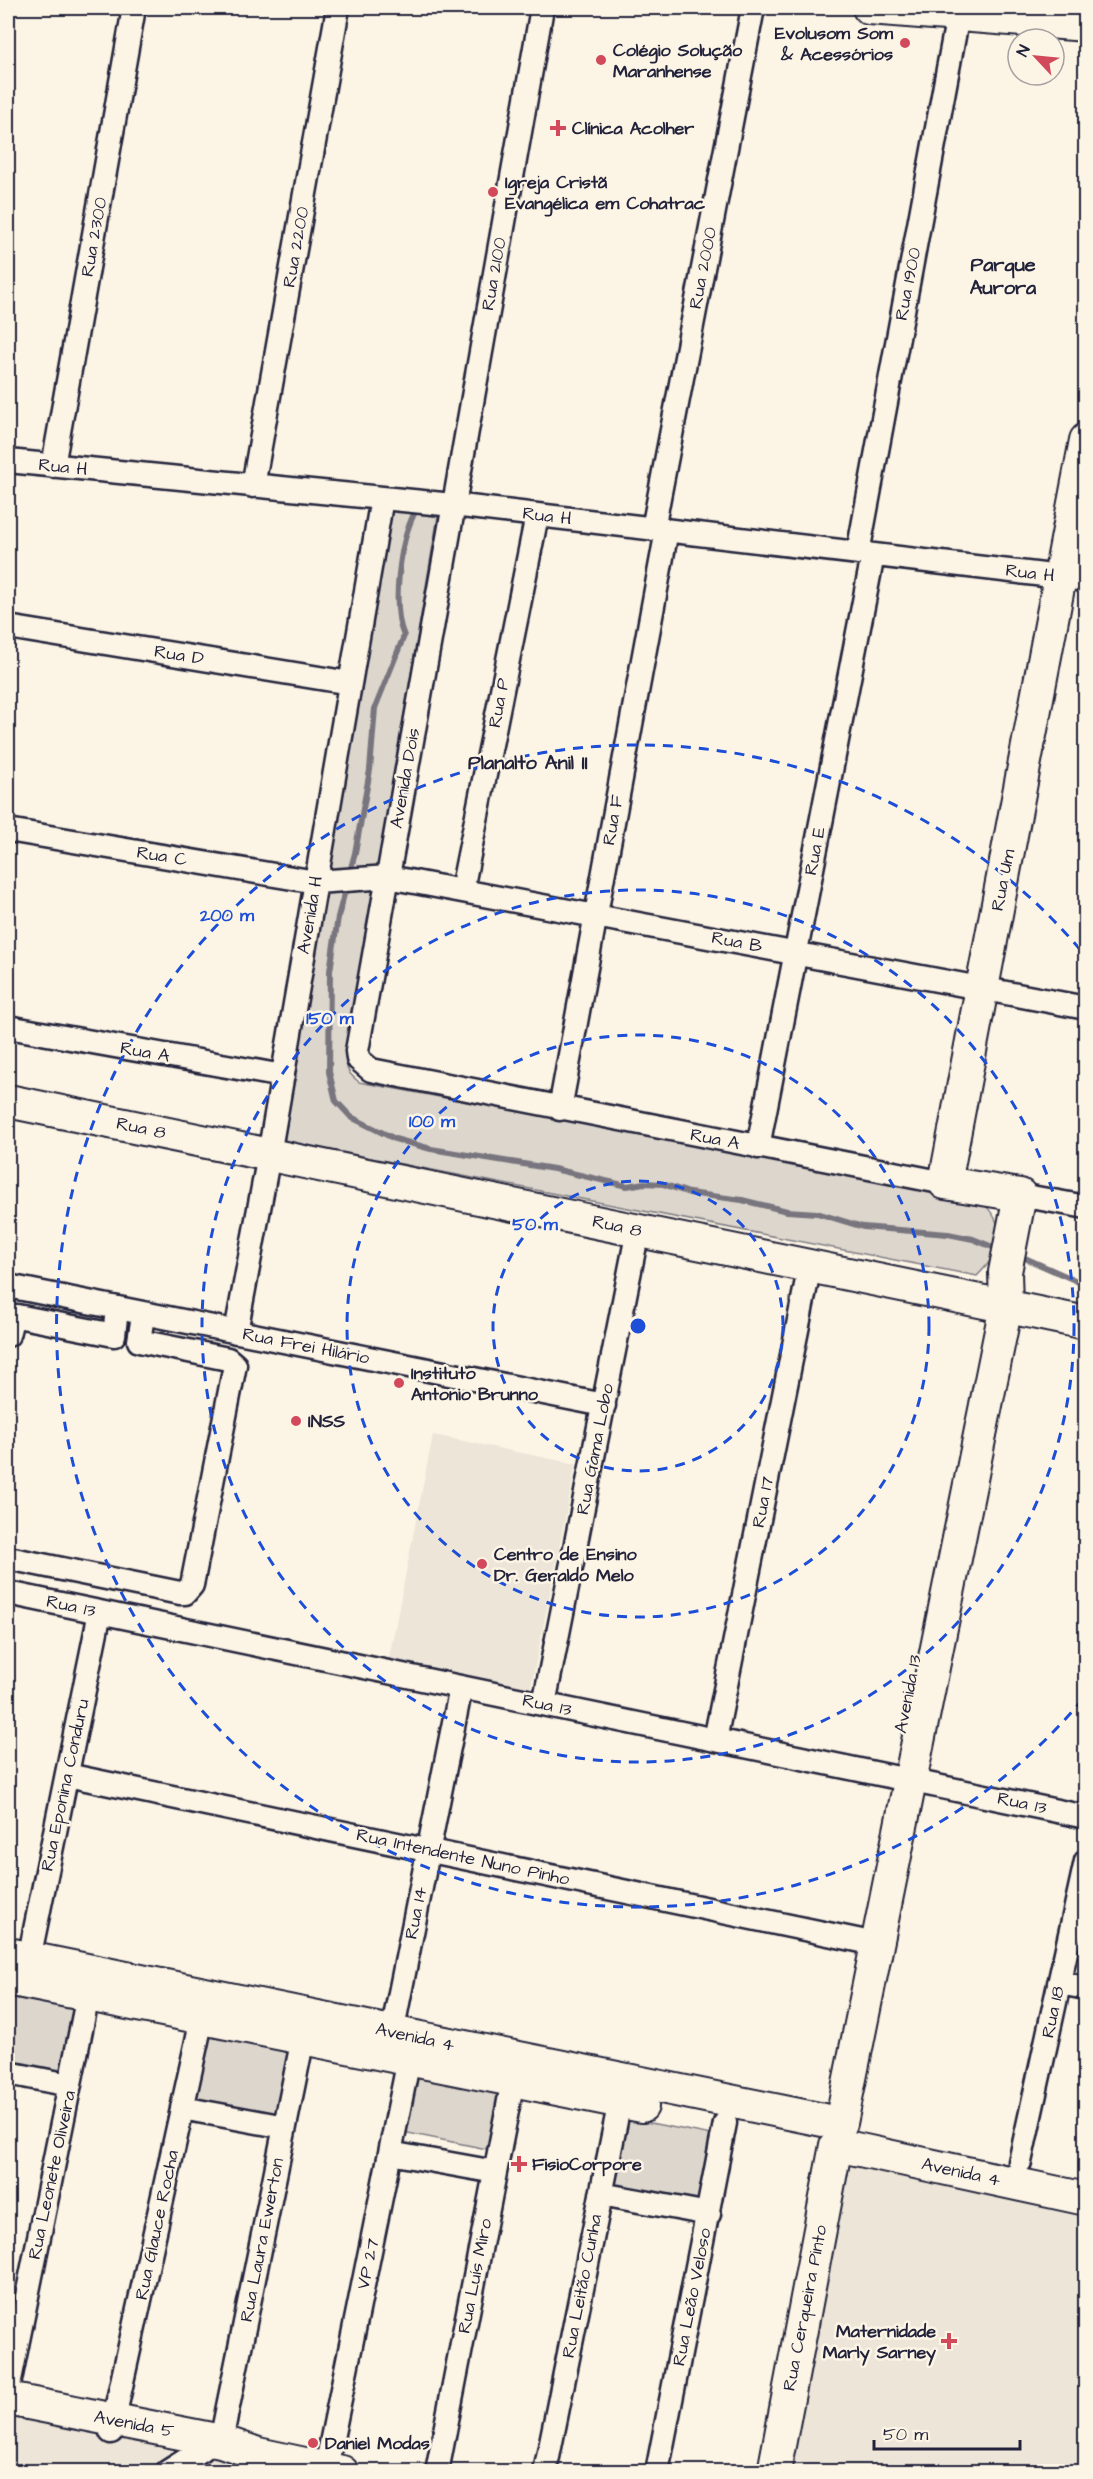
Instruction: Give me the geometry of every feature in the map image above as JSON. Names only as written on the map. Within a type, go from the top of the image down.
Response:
[{"type":"street","name":"Rua 2300","points":[[53,466],[134,8]]},
{"type":"street","name":"Rua 2200","points":[[253,486],[338,8]]},
{"type":"street","name":"Rua 2100","points":[[453,505],[542,8]]},
{"type":"street","name":"Rua 2000","points":[[660,530],[753,8]]},
{"type":"street","points":[[869,8],[1086,25]]},
{"type":"street","name":"Rua 1900","points":[[865,554],[958,15]]},
{"type":"street","name":"Rua Um","points":[[945,1183],[982,988],[1073,578],[1086,440]]},
{"type":"street","name":"Rua H","points":[[8,461],[453,505],[1073,578]]},
{"type":"street","name":"Avenida H","points":[[236,1332],[270,1155],[381,498]]},
{"type":"street","name":"Avenida Dois","points":[[357,1051],[453,505]]},
{"type":"street","name":"Rua P","points":[[462,891],[537,515]]},
{"type":"street","name":"Rua F","points":[[560,1109],[596,916],[660,530]]},
{"type":"street","name":"Rua E","points":[[758,1147],[795,953],[865,554]]},
{"type":"street","name":"Rua D","points":[[8,627],[350,683]]},
{"type":"street","name":"Rua C","points":[[8,830],[316,882],[353,879]]},
{"type":"street","name":"Rua B","points":[[353,879],[388,877],[1086,1008]]},
{"type":"street","name":"Rua A","points":[[8,1027],[283,1076]]},
{"type":"street","name":"Rua A","points":[[357,1051],[363,1066],[371,1070],[945,1183],[1086,1207]]},
{"type":"street","name":"Rua 8","points":[[8,1101],[1086,1323]]},
{"type":"street","name":"Avenida 13","points":[[832,2131],[867,1942],[1020,1195]]},
{"type":"street","name":"Rua Gama Lobo","points":[[544,1704],[638,1230]]},
{"type":"street","name":"Rua 17","points":[[716,1740],[810,1265]]},
{"type":"street","name":"Rua Frei Hilário","points":[[8,1286],[604,1405]]},
{"type":"street","points":[[8,1335],[10,1322],[17,1316],[114,1335],[116,1318]]},
{"type":"street","points":[[8,1558],[180,1593],[185,1593],[192,1585],[235,1365],[228,1359],[139,1341],[142,1322]]},
{"type":"street","name":"Rua 13","points":[[8,1593],[1086,1817]]},
{"type":"street","name":"Rua Eponina Conduru","points":[[15,1964],[67,1775],[100,1612]]},
{"type":"street","name":"Rua 14","points":[[392,2033],[462,1687]]},
{"type":"street","name":"Rua Intendente Nuno Pinho","points":[[67,1775],[867,1942]]},
{"type":"street","name":"Rua 18","points":[[1020,2162],[1086,1861]]},
{"type":"street","name":"Avenida 4","points":[[15,1964],[142,1994],[350,2036],[409,2060],[513,2080],[570,2080],[620,2101],[725,2123],[832,2131],[1086,2199]]},
{"type":"street","name":"Avenida 4","points":[[15,1964],[88,1995],[142,1994],[202,2018],[303,2038],[392,2033],[570,2080],[832,2131],[1020,2162],[1086,2177]]},
{"type":"street","points":[[1059,1983],[1086,1988]]},
{"type":"street","name":"Rua Leonete Oliveira","points":[[8,2390],[88,1995]]},
{"type":"street","name":"Rua Glauce Rocha","points":[[113,2426],[202,2018]]},
{"type":"street","name":"Rua Laura Ewerton","points":[[212,2445],[285,2127],[303,2038]]},
{"type":"street","name":"VP 27","points":[[334,2470],[390,2153],[409,2060]]},
{"type":"street","points":[[8,2073],[70,2085]]},
{"type":"street","name":"Rua Luís Miro","points":[[437,2472],[513,2080]]},
{"type":"street","name":"Rua Leitão Cunha","points":[[545,2472],[620,2101]]},
{"type":"street","points":[[182,2108],[285,2127]]},
{"type":"street","name":"Rua Leão Veloso","points":[[657,2472],[725,2123]]},
{"type":"street","name":"Rua Cerqueira Pinto","points":[[774,2472],[832,2131]]},
{"type":"street","points":[[390,2153],[495,2172]]},
{"type":"street","points":[[601,2194],[709,2214]]},
{"type":"street","name":"Avenida 5","points":[[8,2399],[113,2426]]},
{"type":"street","name":"Avenida 5","points":[[8,2412],[113,2426],[334,2470]]},
{"type":"street","points":[[167,2472],[212,2445]]},
{"type":"shaded area","points":[[388,505],[439,510],[346,1056],[350,1074],[359,1082],[974,1196],[993,1215],[998,1224],[999,1235],[994,1255],[977,1276],[284,1141]]},
{"type":"shaded area","name":"Centro de Ensino Dr. Geraldo Melo","points":[[433,1435],[576,1464],[530,1692],[388,1663]]},
{"type":"shaded area","points":[[8,1997],[81,2010],[65,2077],[8,2067]]},
{"type":"shaded area","points":[[204,2026],[296,2045],[279,2122],[188,2104]]},
{"type":"shaded area","points":[[414,2066],[505,2084],[492,2150],[403,2132]]},
{"type":"shaded area","points":[[625,2118],[717,2136],[703,2209],[610,2190]]},
{"type":"shaded area","name":"Maternidade Marly Sarney","points":[[844,2160],[1085,2211],[1085,2471],[789,2472]]},
{"type":"shaded area","points":[[8,2412],[290,2471],[8,2471]]},
{"type":"waterway","points":[[414,514],[401,557],[399,575],[398,609],[404,636],[375,708],[370,770],[355,853],[338,917],[330,971],[329,1072],[336,1101],[351,1117],[395,1139],[431,1149],[554,1169],[627,1186],[644,1183],[663,1184],[689,1193],[742,1200],[787,1211],[817,1213],[863,1227],[948,1234],[973,1239],[1000,1250]]},
{"type":"waterway","points":[[1018,1255],[1086,1285]]},
{"type":"place","name":"Evolusom Som & Acessórios","points":[[905,43]]},
{"type":"place","name":"Colégio Solução Maranhense","points":[[601,60]]},
{"type":"place","name":"Clínica Acolher","points":[[558,128]]},
{"type":"place","name":"Igreja Cristã Evangélica em Cohatrac","points":[[493,192]]},
{"type":"place","name":"Instituto Antonio Brunno","points":[[399,1383]]},
{"type":"place","name":"INSS","points":[[296,1421]]},
{"type":"place","name":"Centro de Ensino Dr. Geraldo Melo","points":[[482,1564]]},
{"type":"place","name":"FisioCorpore","points":[[519,2164]]},
{"type":"place","name":"Maternidade Marly Sarney","points":[[949,2341]]},
{"type":"place","name":"Daniel Modas","points":[[313,2443]]},
{"type":"district","name":"Parque Aurora","points":[[1003,276]]},
{"type":"district","name":"Planalto Anil II","points":[[528,763]]}]
